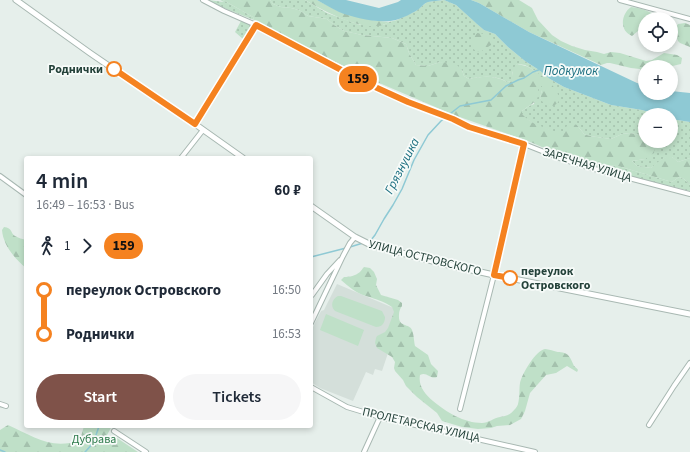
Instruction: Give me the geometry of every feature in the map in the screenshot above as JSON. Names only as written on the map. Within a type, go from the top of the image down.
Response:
[{"type":"street","points":[[16,0],[90,53],[240,156]]},
{"type":"street","name":"ЗАРЕЧНАЯ УЛИЦА","points":[[203,0],[256,25],[364,82],[469,127],[524,144],[587,167],[690,194]]},
{"type":"street","points":[[620,0],[690,19]]},
{"type":"street","points":[[195,124],[256,25]]},
{"type":"street","points":[[183,156],[203,130]]},
{"type":"street","points":[[460,409],[494,275],[524,144]]},
{"type":"street","points":[[0,176],[24,194]]},
{"type":"street","name":"УЛИЦА ОСТРОВСКОГО","points":[[313,207],[357,238],[371,245],[494,275],[690,314]]},
{"type":"street","points":[[313,319],[350,243],[357,238]]},
{"type":"street","points":[[313,294],[326,274],[343,256]]},
{"type":"street","points":[[649,425],[690,363]]},
{"type":"street","name":"ПРОЛЕТАРСКАЯ УЛИЦА","points":[[313,388],[348,406],[380,417],[535,452]]},
{"type":"street","points":[[0,404],[6,406]]},
{"type":"street","points":[[364,452],[380,417]]},
{"type":"street","points":[[114,431],[146,452]]},
{"type":"shaded area","points":[[337,284],[396,309],[391,344],[382,371],[375,369],[373,375],[366,372],[353,401],[320,388],[313,383],[313,327],[321,311],[324,310]]},
{"type":"green space","points":[[208,0],[224,2],[220,0],[223,0],[253,17],[254,20],[224,8]]},
{"type":"green space","points":[[223,0],[270,0],[273,4],[299,10],[308,16],[327,19],[344,31],[362,35],[392,38],[406,44],[416,65],[428,66],[440,62],[456,64],[462,70],[464,76],[469,79],[488,77],[498,78],[507,82],[512,81],[514,67],[517,64],[526,66],[536,71],[551,84],[558,93],[559,98],[555,105],[548,106],[543,103],[540,98],[542,86],[538,86],[537,99],[522,111],[522,114],[528,120],[560,133],[565,133],[566,127],[570,123],[577,125],[584,134],[590,136],[611,139],[622,134],[630,133],[638,135],[638,148],[655,148],[654,153],[645,159],[632,161],[637,166],[651,168],[669,156],[678,162],[690,158],[690,185],[684,179],[679,177],[672,182],[618,166],[589,164],[565,157],[528,141],[454,115],[370,79],[293,41],[254,20],[253,17]]},
{"type":"green space","points":[[270,0],[305,0],[327,13],[360,25],[383,25],[416,11],[427,2],[444,0],[456,5],[484,30],[495,34],[525,61],[564,87],[611,105],[638,109],[638,135],[630,133],[622,134],[611,139],[584,134],[577,125],[565,133],[557,133],[536,125],[525,118],[522,111],[534,104],[538,86],[542,86],[540,98],[550,106],[537,72],[525,65],[517,64],[512,73],[512,81],[507,82],[498,78],[489,77],[469,79],[464,76],[462,70],[440,62],[428,66],[416,65],[406,44],[392,38],[362,35],[344,31],[327,19],[308,16],[299,10],[273,4]]},
{"type":"green space","points":[[305,0],[317,0],[340,12],[371,20],[389,22],[379,26],[360,25],[330,13]]},
{"type":"green space","points":[[471,0],[519,0],[532,8],[538,20],[552,35],[561,41],[585,50],[604,54],[611,52],[620,53],[643,60],[638,60],[638,69],[610,63],[601,65],[529,32],[479,3]]},
{"type":"green space","points":[[631,7],[649,12],[638,12],[638,31],[632,36],[628,34],[623,26],[623,18]]},
{"type":"green space","points":[[242,20],[251,24],[250,30],[245,39],[235,32]]},
{"type":"green space","points":[[685,23],[690,25],[690,47],[678,41],[678,24]]},
{"type":"green space","points":[[477,33],[494,39],[491,45],[480,52],[476,51],[472,47],[473,39]]},
{"type":"green space","points":[[664,53],[677,55],[682,58],[681,64],[678,65],[678,60],[652,60]]},
{"type":"green space","points":[[678,120],[690,122],[690,158],[678,162],[672,157],[664,158],[651,168],[637,166],[632,161],[645,159],[653,148],[678,148]]},
{"type":"green space","points":[[565,157],[589,164],[618,166],[672,182],[679,177],[684,179],[690,185],[690,191],[606,170]]},
{"type":"green space","points":[[4,227],[9,228],[13,235],[24,239],[24,266],[7,246],[2,230]]},
{"type":"green space","points":[[364,267],[370,268],[374,272],[377,279],[376,285],[381,295],[398,300],[402,303],[399,314],[400,322],[411,328],[415,346],[428,355],[431,364],[438,371],[437,377],[435,378],[425,374],[420,375],[420,383],[423,390],[433,401],[462,419],[475,423],[482,423],[510,414],[518,404],[521,379],[526,369],[541,350],[545,349],[566,354],[578,370],[577,372],[567,366],[556,373],[546,375],[530,393],[521,419],[510,425],[478,429],[462,427],[442,421],[437,413],[406,386],[395,371],[395,362],[392,357],[377,348],[375,343],[376,338],[388,328],[394,312],[392,307],[359,293],[341,280],[344,277],[360,272]]},
{"type":"green space","points":[[338,296],[382,311],[385,317],[384,323],[376,327],[335,311],[332,303]]},
{"type":"green space","points":[[326,314],[364,330],[358,346],[320,330]]},
{"type":"green space","name":"Дубрава","points":[[8,425],[43,441],[60,444],[80,440],[83,428],[111,428],[107,435],[110,444],[117,438],[138,452],[0,452],[0,430]]},
{"type":"water","points":[[317,0],[346,0],[379,8],[401,0],[443,0],[428,2],[418,10],[399,19],[392,21],[377,21],[339,12]]},
{"type":"water","name":"Подкумок","points":[[444,0],[471,0],[479,3],[529,32],[638,83],[638,100],[678,100],[678,92],[690,93],[690,122],[678,120],[678,108],[638,108],[638,109],[611,105],[564,87],[525,61],[495,34],[484,30],[456,5]]},
{"type":"waterway","name":"Грязнушка","points":[[367,242],[375,235],[393,205],[402,189],[414,160],[428,135],[441,121],[460,106],[491,100],[506,86],[541,69]]},
{"type":"waterway","name":"Грязнушка","points":[[350,247],[363,243]]},
{"type":"waterway","name":"Грязнушка","points":[[313,256],[346,248]]},
{"type":"waterway","name":"Грязнушка","points":[[85,452],[92,443],[98,428]]},
{"type":"waterway","name":"Грязнушка","points":[[0,450],[5,452]]},
{"type":"bus line","name":"159","points":[[114,69],[195,124],[256,25],[364,82],[408,102],[453,119],[469,127],[524,144],[494,275],[510,278]]},
{"type":"place","name":"Роднички","points":[[114,69]]},
{"type":"place","name":"переулок Островского","points":[[510,278]]}]
